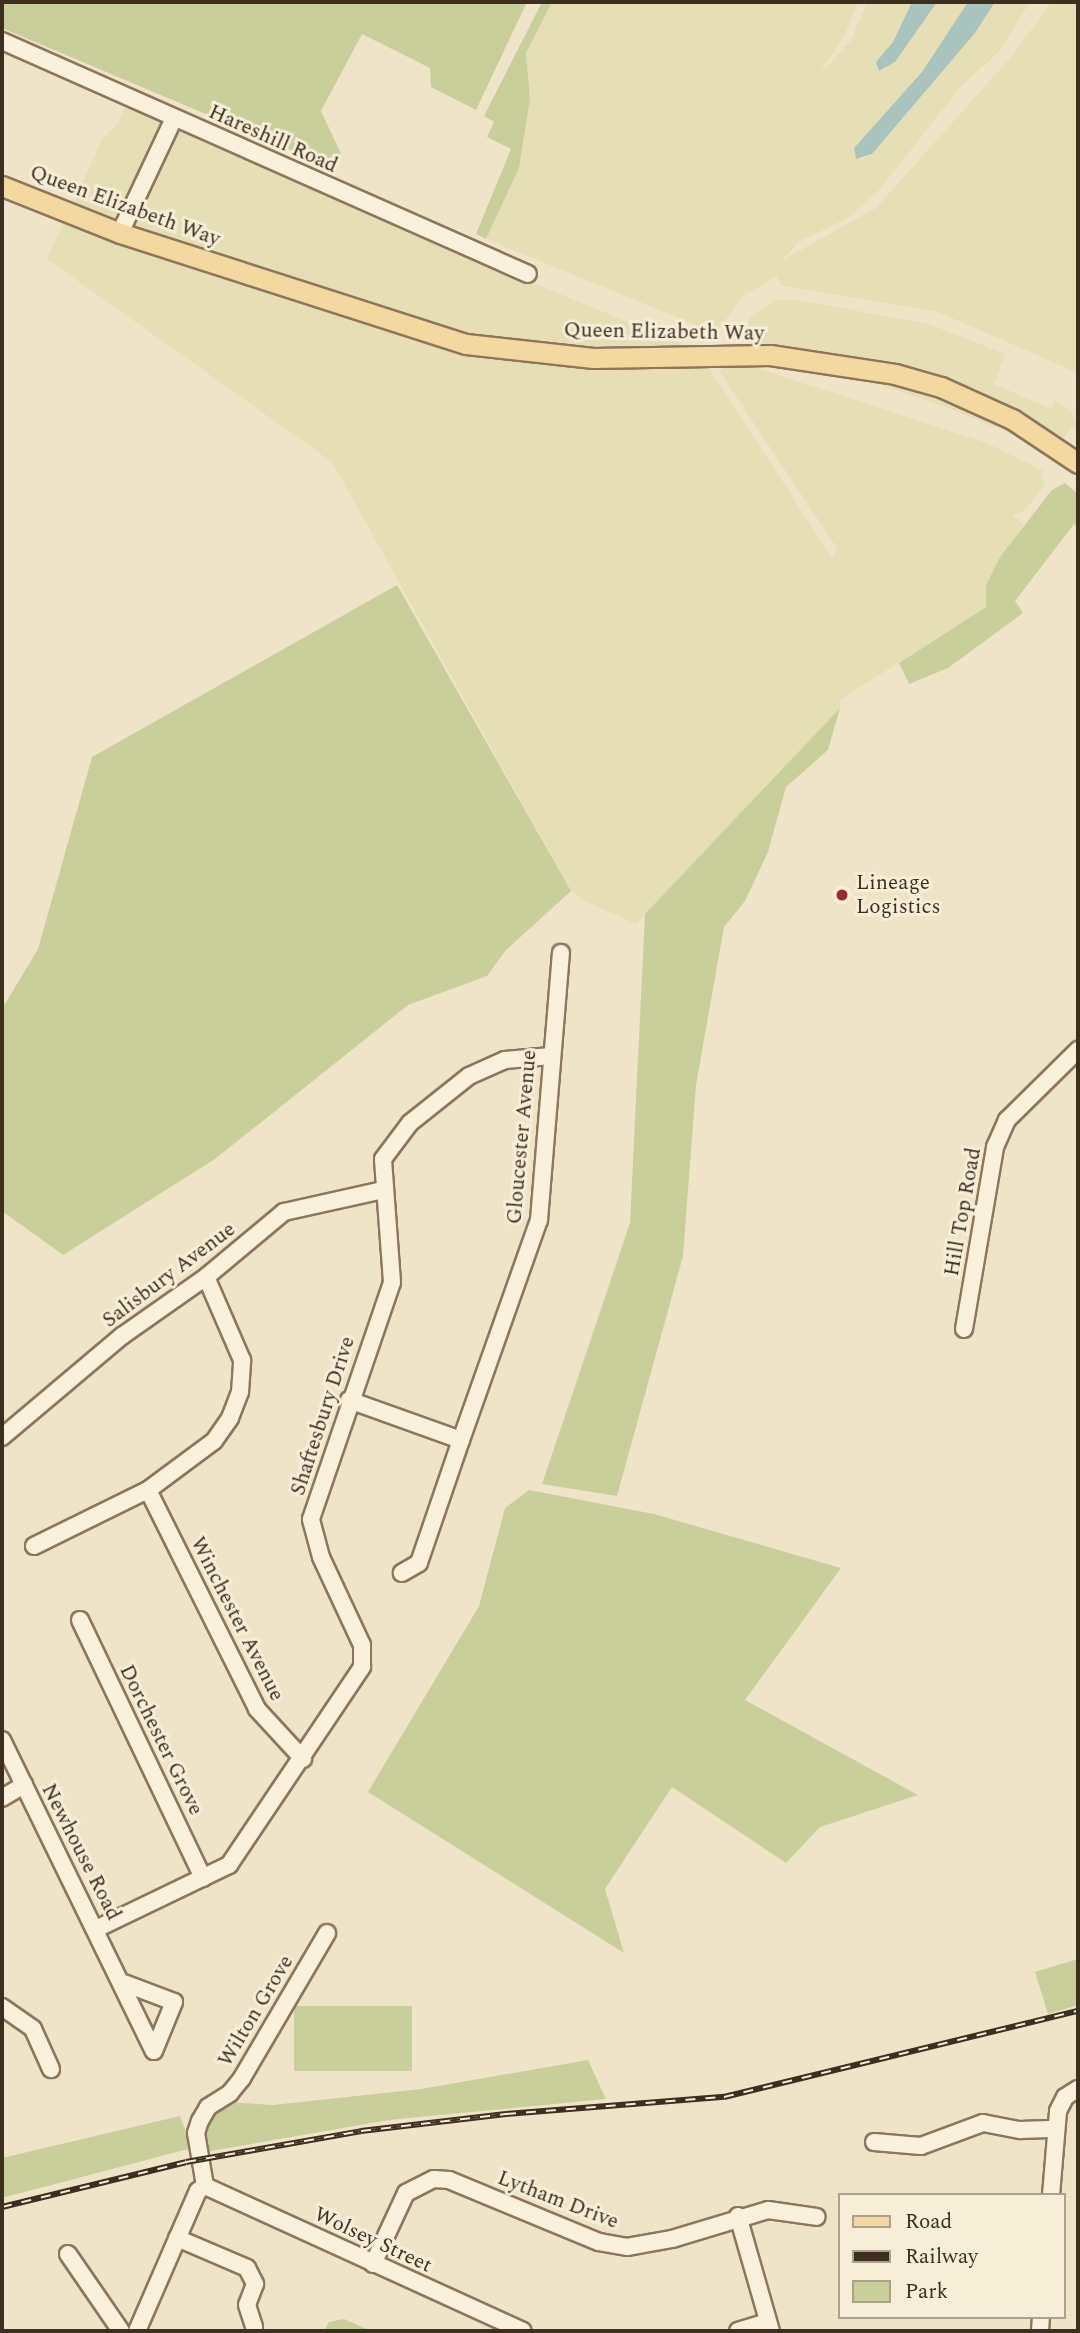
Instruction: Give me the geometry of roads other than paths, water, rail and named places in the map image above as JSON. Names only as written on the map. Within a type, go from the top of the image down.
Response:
[{"type":"main road","name":"Queen Elizabeth Way","points":[[2,186],[120,233],[466,344],[593,358],[770,355],[895,374],[941,387],[1012,419],[1078,463]]},
{"type":"street","name":"Hareshill Road","points":[[2,41],[528,274]]},
{"type":"street","points":[[120,233],[174,118]]},
{"type":"street","name":"Gloucester Avenue","points":[[402,1573],[419,1563],[539,1220],[561,953]]},
{"type":"street","name":"Hill Top Road","points":[[964,1329],[995,1147],[1007,1120],[1078,1050]]},
{"type":"street","name":"Shaftesbury Drive","points":[[96,1929],[229,1865],[303,1759],[362,1667],[362,1645],[321,1558],[311,1519],[391,1282],[383,1159],[410,1123],[469,1076],[505,1060],[551,1056]]},
{"type":"street","name":"Salisbury Avenue","points":[[2,1437],[122,1336],[206,1277],[284,1212],[383,1190]]},
{"type":"street","points":[[34,1546],[148,1490],[214,1441],[230,1418],[240,1392],[242,1360],[237,1341],[206,1277]]},
{"type":"street","points":[[349,1400],[461,1440]]},
{"type":"street","name":"Winchester Avenue","points":[[148,1490],[257,1709],[303,1759]]},
{"type":"street","name":"Dorchester Grove","points":[[80,1620],[203,1878]]},
{"type":"street","name":"Newhouse Road","points":[[2,1740],[124,1983]]},
{"type":"street","points":[[2,1798],[24,1785]]},
{"type":"street","name":"Wilton Grove","points":[[205,2186],[197,2133],[200,2121],[208,2107],[230,2093],[242,2078],[327,1933]]},
{"type":"street","points":[[2,2007],[33,2029],[51,2069]]},
{"type":"street","points":[[1051,2193],[1056,2129],[1061,2103],[1078,2089]]},
{"type":"street","points":[[874,2142],[921,2146],[983,2123],[1020,2130],[1056,2129]]},
{"type":"street","name":"Lytham Drive","points":[[373,2264],[406,2193],[433,2179],[449,2180],[598,2242],[627,2247],[672,2239],[738,2216],[768,2210],[817,2217]]},
{"type":"street","points":[[137,2331],[198,2191],[205,2186]]},
{"type":"street","name":"Wolsey Street","points":[[205,2186],[523,2331]]},
{"type":"street","points":[[738,2216],[770,2327],[738,2331]]},
{"type":"street","points":[[177,2238],[247,2268],[255,2284],[247,2305],[254,2327]]},
{"type":"street","points":[[68,2254],[121,2331]]},
{"type":"water","points":[[912,2],[937,2],[895,62],[879,71],[876,62],[893,42]]},
{"type":"water","points":[[968,2],[995,2],[975,33],[872,154],[856,159],[854,148],[922,72]]},
{"type":"railway","points":[[2,2207],[186,2162],[361,2131],[506,2114],[724,2097],[1078,2011]]},
{"type":"place","name":"Lineage Logistics","points":[[842,895]]}]
